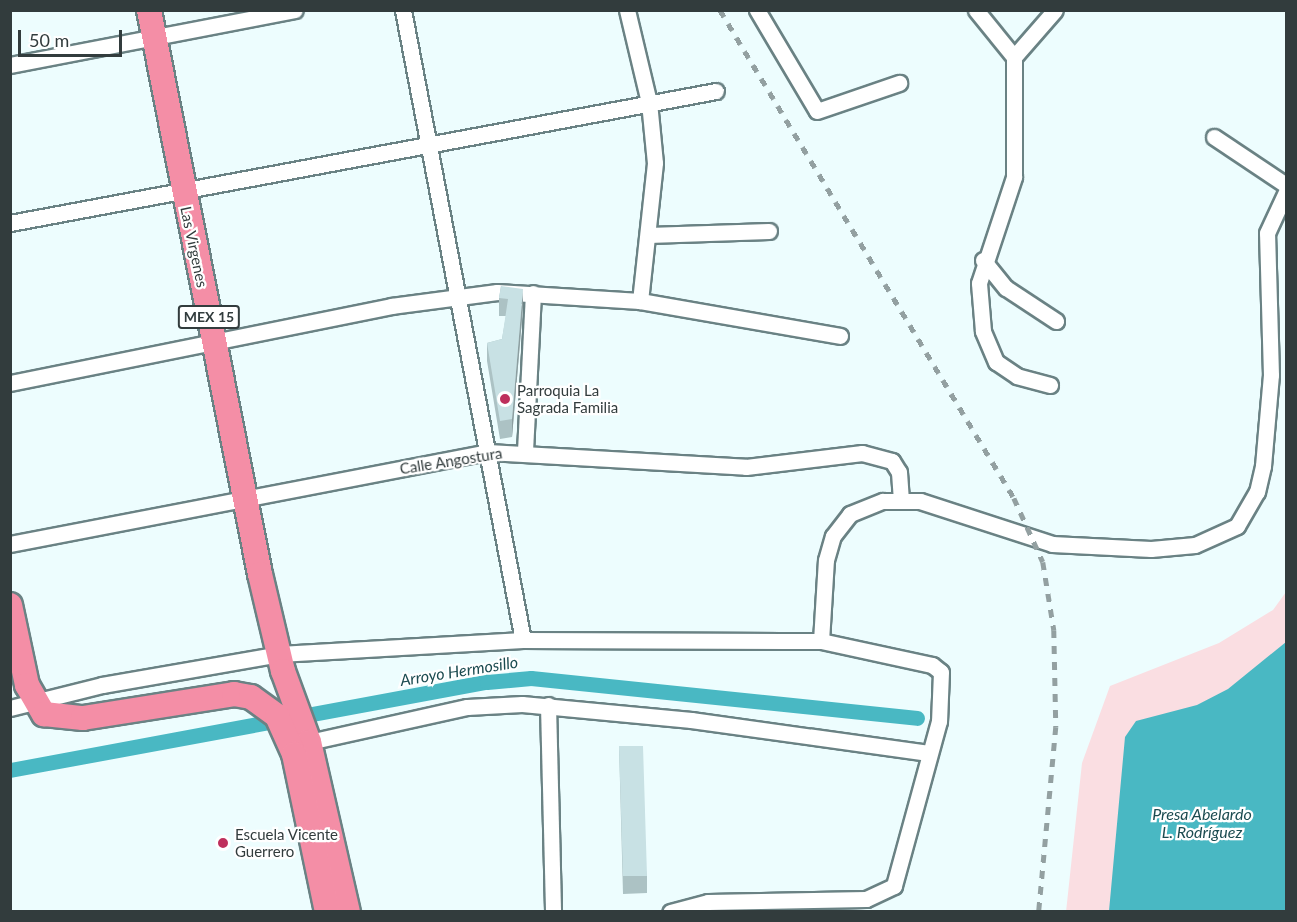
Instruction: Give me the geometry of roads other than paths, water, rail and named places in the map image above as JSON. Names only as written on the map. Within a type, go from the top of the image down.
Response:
[{"type":"highway","name":"Las Virgenes","points":[[149,10],[244,499],[279,654]]},
{"type":"highway","points":[[10,605],[22,705],[44,714],[69,719],[234,694],[251,697],[288,713]]},
{"type":"highway","name":"MEX 15","points":[[279,654],[288,713],[327,912]]},
{"type":"highway","name":"MEX 15","points":[[288,713],[309,742],[348,912]]},
{"type":"street","points":[[10,65],[296,10]]},
{"type":"street","points":[[403,10],[523,640]]},
{"type":"street","points":[[627,10],[649,102],[655,172],[640,301]]},
{"type":"street","points":[[757,10],[817,111],[899,83]]},
{"type":"street","points":[[976,10],[1014,57],[1014,177],[983,261],[979,284],[983,331],[996,362],[1017,376],[1050,385]]},
{"type":"street","points":[[1014,57],[1054,10]]},
{"type":"street","points":[[10,223],[429,141],[716,91]]},
{"type":"street","points":[[1214,137],[1287,185]]},
{"type":"street","points":[[821,641],[826,560],[839,525],[865,506],[901,499],[1052,544],[1151,549],[1195,545],[1237,526],[1257,492],[1264,457],[1271,375],[1267,233],[1287,192]]},
{"type":"street","points":[[648,235],[769,231]]},
{"type":"street","points":[[983,261],[1006,288],[1056,321]]},
{"type":"street","points":[[525,451],[533,293]]},
{"type":"street","points":[[10,383],[457,296],[533,293],[640,301],[840,336]]},
{"type":"street","name":"Calle Angostura","points":[[10,544],[488,452],[525,451],[746,467],[862,453],[892,461],[899,472],[901,499]]},
{"type":"street","points":[[22,705],[279,654],[523,640],[821,641],[932,665],[941,672],[939,721],[899,876],[885,893],[855,900],[708,902],[670,912]]},
{"type":"street","points":[[309,742],[467,707],[548,705],[929,753]]},
{"type":"street","points":[[548,705],[553,912]]},
{"type":"water","name":"Presa Abelardo L. Rodríguez","points":[[1286,642],[1286,911],[1109,911],[1125,737],[1136,721],[1197,705],[1228,689]]},
{"type":"waterway","name":"Arroyo Hermosillo","points":[[10,770],[487,682],[531,678],[917,718]]},
{"type":"railway","points":[[720,10],[1014,498],[1043,562],[1054,630],[1056,727],[1039,912]]},
{"type":"place","name":"Parroquia La Sagrada Familia","points":[[505,399]]},
{"type":"place","name":"Escuela Vicente Guerrero","points":[[223,843]]}]
